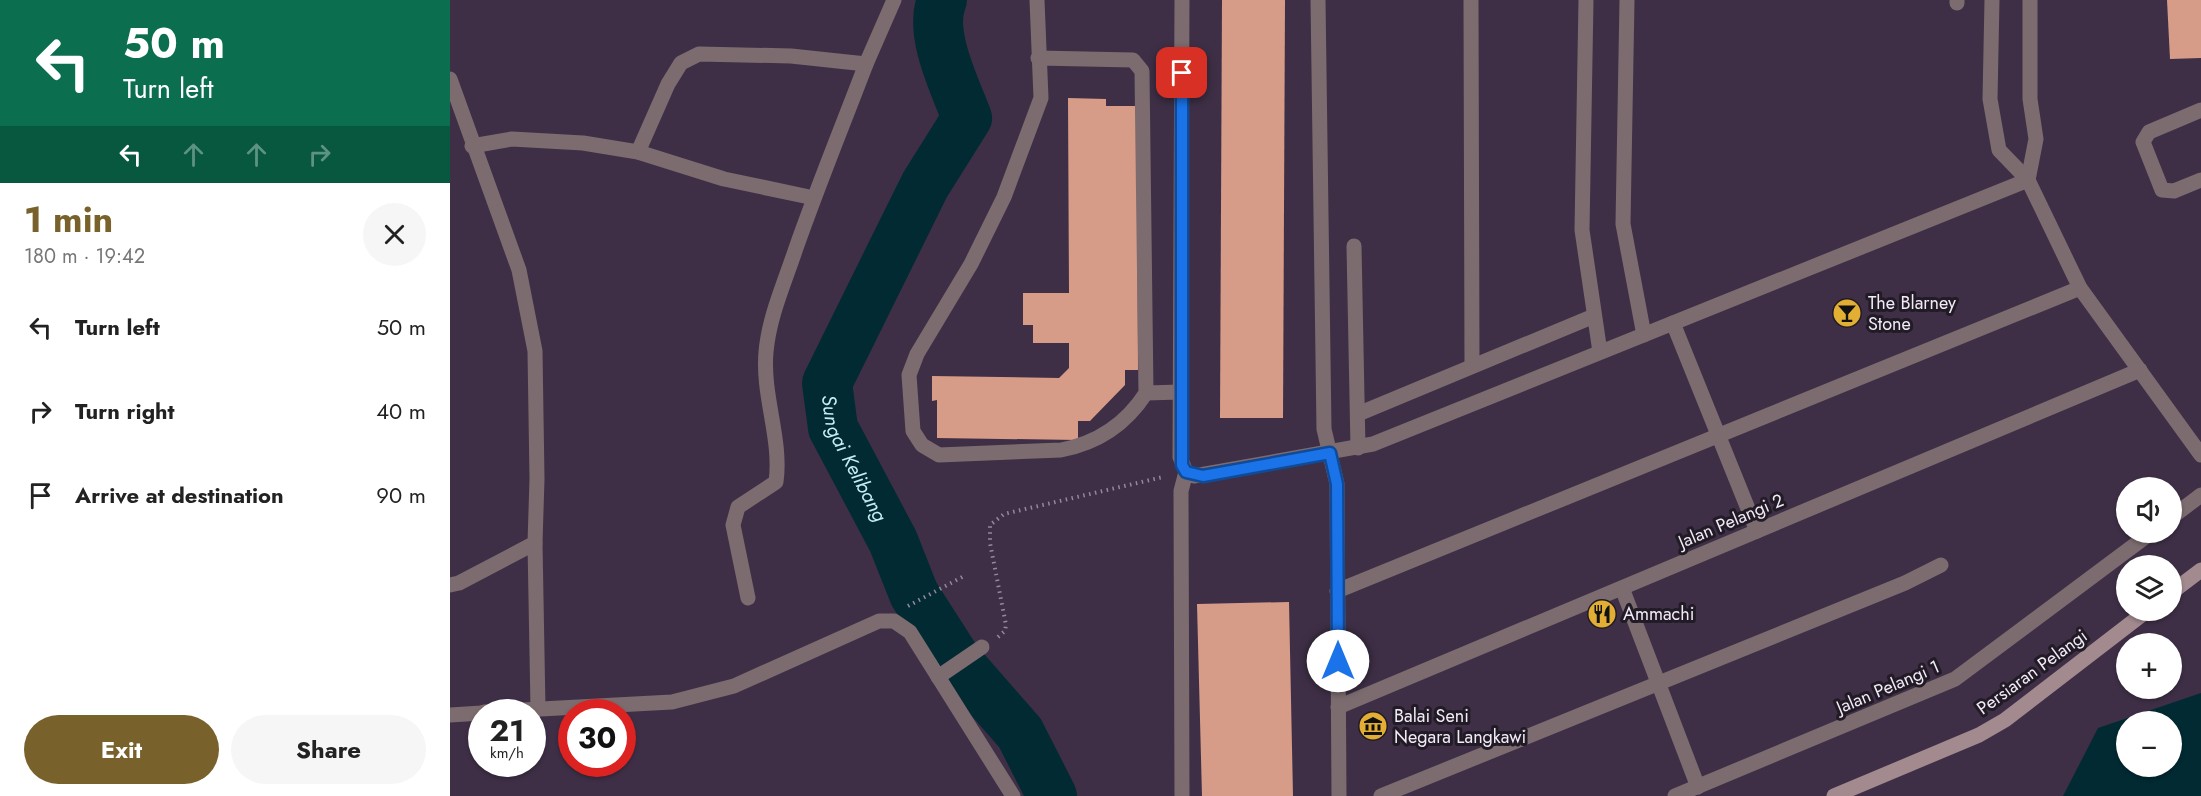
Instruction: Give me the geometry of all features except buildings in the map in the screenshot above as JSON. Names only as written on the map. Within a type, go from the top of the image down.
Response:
[{"type":"street","points":[[748,598],[733,525],[738,507],[776,482],[779,460],[768,402],[766,352],[774,309],[866,64],[894,0]]},
{"type":"street","points":[[1038,0],[1038,58],[1042,79],[1041,98],[1004,197],[972,264],[917,354],[909,375],[913,431],[922,445],[939,455],[1061,450],[1081,446],[1112,431],[1136,409],[1146,393],[1142,70],[1133,60],[1038,58]]},
{"type":"street","points":[[1182,0],[1180,457],[1186,472],[1181,491],[1182,796]]},
{"type":"street","points":[[1318,0],[1324,429],[1337,484],[1339,796]]},
{"type":"street","points":[[1471,0],[1472,366]]},
{"type":"street","points":[[1586,0],[1582,230],[1600,352]]},
{"type":"street","points":[[1627,0],[1623,224],[1644,335]]},
{"type":"street","points":[[1992,0],[1990,99],[1999,150],[2028,180],[2080,288],[2201,455]]},
{"type":"street","points":[[2028,180],[2036,139],[2030,99],[2030,0]]},
{"type":"street","points":[[638,153],[668,84],[681,63],[699,54],[791,56],[866,64]]},
{"type":"street","points":[[450,79],[472,147],[519,270],[535,351],[538,699]]},
{"type":"street","points":[[2201,110],[2149,132],[2144,142],[2163,190],[2174,190],[2201,180]]},
{"type":"street","points":[[472,147],[512,139],[583,143],[638,153],[724,179],[814,198]]},
{"type":"street","points":[[1186,472],[1203,476],[1358,448],[2028,180]]},
{"type":"street","points":[[1354,246],[1358,448]]},
{"type":"street","points":[[1337,591],[2080,288]]},
{"type":"street","points":[[1358,414],[1594,316]]},
{"type":"street","points":[[1673,323],[1756,531]]},
{"type":"street","name":"Jalan Pelangi 2","points":[[1338,707],[2139,370]]},
{"type":"street","points":[[1146,393],[1180,392]]},
{"type":"street","points":[[2182,509],[2201,495]]},
{"type":"street","points":[[450,585],[459,584],[535,543]]},
{"type":"street","name":"Jalan Pelangi 1","points":[[1674,796],[1955,679],[2137,543]]},
{"type":"street","points":[[1381,796],[1905,583],[1941,565]]},
{"type":"street","points":[[2182,584],[2201,570]]},
{"type":"street","points":[[1622,588],[1698,787]]},
{"type":"street","points":[[546,709],[672,702],[734,686],[879,621],[894,621],[910,632],[1013,796]]},
{"type":"street","name":"Persiaran Pelangi","points":[[1834,796],[1979,735],[2004,720],[2134,621]]},
{"type":"street","points":[[938,677],[982,647]]},
{"type":"street","points":[[450,715],[468,714]]},
{"type":"path","points":[[982,647],[1005,631],[1006,625],[990,543],[990,525],[1004,514],[1186,472]]},
{"type":"path","points":[[902,609],[966,575]]},
{"type":"water","points":[[2201,693],[2201,796],[2063,796],[2098,728],[2116,722],[2116,777],[2182,777],[2182,711],[2148,711]]},
{"type":"waterway","name":"Sungai Kelibang","points":[[942,0],[938,28],[941,43],[950,75],[967,118],[925,185],[827,383],[833,428],[893,541],[914,594],[957,661],[1020,733],[1052,796]]},
{"type":"place","name":"The Blarney Stone","points":[[1847,313]]},
{"type":"place","name":"Ammachi","points":[[1602,614]]},
{"type":"place","name":"Balai Seni Negara Langkawi","points":[[1373,726]]},
{"type":"route","points":[[1182,73],[1180,457],[1182,465],[1186,472],[1194,476],[1203,476],[1330,453],[1337,484],[1338,661]]}]
